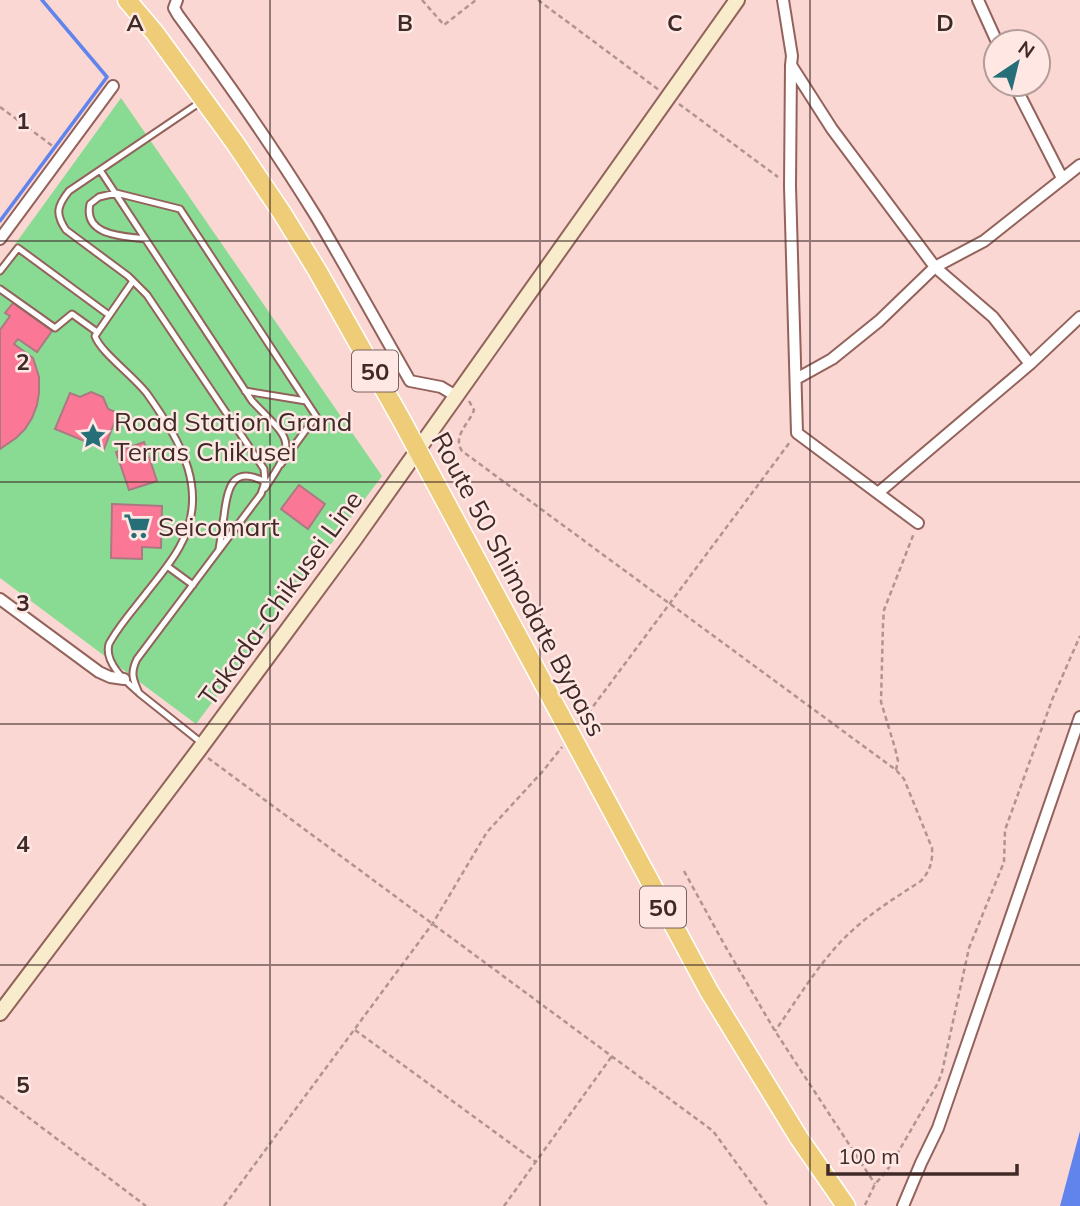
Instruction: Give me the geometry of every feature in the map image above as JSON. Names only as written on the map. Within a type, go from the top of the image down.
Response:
[{"type":"highway","name":"Route 50 Shimodate Bypass","points":[[127,0],[205,100],[282,213],[317,270],[709,991],[799,1138],[846,1206]]},
{"type":"main road","name":"Takada-Chikusei Line","points":[[0,1013],[201,748],[354,540],[737,0]]},
{"type":"street","points":[[177,0],[174,8],[178,15],[234,92],[304,197],[410,381],[441,387],[457,394]]},
{"type":"street","points":[[783,0],[792,56],[790,186],[797,433],[918,523]]},
{"type":"street","points":[[978,0],[991,28]]},
{"type":"street","points":[[791,65],[832,129],[935,267],[993,317],[1030,364]]},
{"type":"street","points":[[0,239],[113,86]]},
{"type":"street","points":[[1021,98],[1062,178]]},
{"type":"street","points":[[796,379],[832,359],[879,321],[935,267],[984,241],[1080,165]]},
{"type":"street","points":[[878,493],[1030,364],[1080,317]]},
{"type":"street","points":[[0,599],[99,672],[124,679]]},
{"type":"street","points":[[903,1206],[938,1128],[1080,717]]},
{"type":"lane","points":[[205,100],[69,191],[59,206],[59,221],[66,230],[133,281],[147,295],[260,462],[264,469],[265,482],[261,494]]},
{"type":"lane","points":[[100,170],[245,391],[285,437],[286,447],[281,464]]},
{"type":"lane","points":[[139,693],[132,668],[137,659],[316,416],[180,209],[116,193],[99,197],[90,204],[88,212],[91,223],[100,229],[145,239]]},
{"type":"lane","points":[[0,271],[18,248],[109,315]]},
{"type":"lane","points":[[133,281],[94,336],[96,342],[138,382],[181,447],[190,470],[193,494],[189,524],[180,546],[109,644],[109,658],[124,679],[201,748]]},
{"type":"lane","points":[[0,289],[55,328],[72,314],[97,332]]},
{"type":"lane","points":[[245,391],[306,401]]},
{"type":"lane","points":[[219,550],[227,491],[233,481],[241,476],[256,477],[265,482]]},
{"type":"lane","points":[[167,565],[193,585]]},
{"type":"path","points":[[422,0],[444,25],[477,0]]},
{"type":"path","points":[[538,0],[790,186]]},
{"type":"path","points":[[0,107],[51,145]]},
{"type":"path","points":[[457,394],[470,401],[474,410],[459,436],[458,445],[462,451],[904,779],[932,848],[931,866],[921,881],[853,929],[819,967],[775,1031]]},
{"type":"path","points":[[583,720],[797,433]]},
{"type":"path","points":[[895,770],[898,761],[881,702],[884,610],[918,523]]},
{"type":"path","points":[[865,1205],[875,1184],[896,1156],[938,1083],[969,948],[1003,862],[1006,830],[1052,700],[1080,636]]},
{"type":"path","points":[[224,1206],[433,923],[487,832],[543,771],[562,746]]},
{"type":"path","points":[[201,748],[713,1131],[768,1206]]},
{"type":"path","points":[[684,872],[775,1031],[875,1184]]},
{"type":"path","points":[[355,1029],[536,1162]]},
{"type":"path","points":[[504,1206],[612,1056]]},
{"type":"path","points":[[0,1096],[146,1206]]},
{"type":"green space","points":[[121,98],[382,476],[196,724],[0,578],[0,265]]},
{"type":"water","points":[[1080,1131],[1080,1206],[1060,1206]]},
{"type":"building","points":[[13,303],[52,331],[37,352],[18,339],[14,344],[33,358],[39,377],[39,393],[32,418],[25,429],[0,449],[0,330],[10,316],[5,313]]},
{"type":"building","points":[[91,392],[103,397],[108,409],[118,413],[104,449],[55,429],[70,393],[80,397]]},
{"type":"building","points":[[144,442],[157,481],[129,490],[116,452]]},
{"type":"building","points":[[299,485],[325,504],[308,529],[281,509]]},
{"type":"building","name":"Seicomart","points":[[112,504],[162,506],[161,548],[142,547],[142,559],[111,558]]},
{"type":"waterway","points":[[0,221],[107,77],[42,0]]},
{"type":"place","name":"Road Station Grand Terras Chikusei","points":[[93,436]]},
{"type":"place","name":"Seicomart","points":[[137,526]]}]
